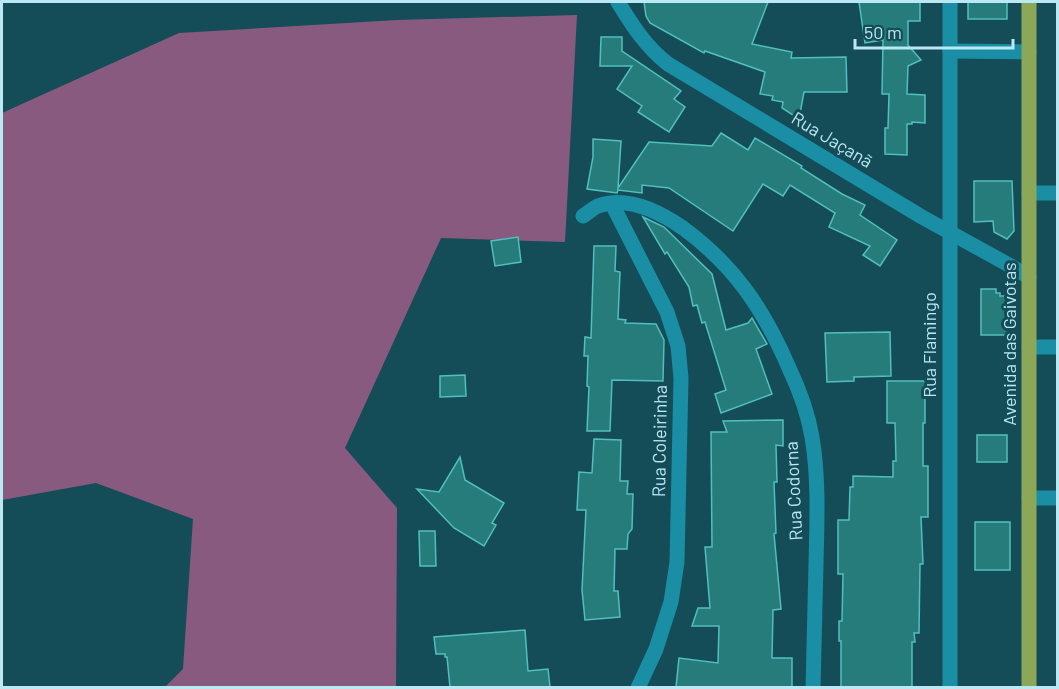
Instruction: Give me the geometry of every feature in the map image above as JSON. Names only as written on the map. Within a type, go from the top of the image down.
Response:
[{"type":"main road","name":"Avenida das Gaivotas","points":[[1029,2],[1029,687]]},
{"type":"street","name":"Rua Jaçanã","points":[[618,2],[642,39],[655,54],[668,64],[922,217],[1029,277]]},
{"type":"street","name":"Rua Jaçanã","points":[[627,2],[629,19]]},
{"type":"street","name":"Rua Flamingo","points":[[950,2],[950,687]]},
{"type":"street","points":[[950,51],[1029,52]]},
{"type":"street","points":[[1029,193],[1058,193]]},
{"type":"street","name":"Rua Codorna","points":[[583,216],[599,206],[612,204],[634,204],[666,216],[697,238],[737,278],[776,337],[798,388],[812,435],[817,489],[813,687]]},
{"type":"street","name":"Rua Coleirinha","points":[[612,204],[667,312],[678,346],[681,378],[677,562],[671,602],[656,649],[638,687]]},
{"type":"street","points":[[1029,347],[1058,347]]},
{"type":"street","points":[[1029,498],[1058,498]]},
{"type":"shaded area","points":[[577,15],[565,242],[441,238],[345,448],[397,508],[396,687],[165,687],[183,669],[193,519],[96,483],[2,500],[2,113],[179,33],[397,20]]},
{"type":"building","points":[[644,2],[768,2],[752,44],[792,52],[791,58],[846,57],[847,92],[804,92],[799,119],[782,108],[783,102],[772,100],[773,96],[760,94],[765,72],[705,51],[704,53],[650,23],[646,16]]},
{"type":"building","points":[[859,2],[920,2],[920,21],[908,21],[908,45],[921,60],[908,66],[907,94],[925,95],[925,123],[907,124],[907,155],[885,154],[889,94],[882,94],[883,40],[865,43]]},
{"type":"building","points":[[968,2],[1007,2],[1007,19],[968,19]]},
{"type":"building","points":[[601,37],[622,37],[622,51],[681,91],[674,99],[685,107],[669,132],[638,112],[642,106],[617,89],[632,66],[600,66]]},
{"type":"building","points":[[721,133],[748,150],[755,138],[802,166],[801,168],[842,194],[865,205],[860,215],[897,240],[880,266],[863,255],[870,246],[829,227],[835,213],[790,185],[783,196],[763,184],[733,231],[669,188],[642,185],[642,193],[618,190],[617,193],[587,189],[593,157],[593,139],[621,141],[618,188],[649,142],[712,146]]},
{"type":"building","points":[[974,181],[1012,181],[1014,231],[1007,239],[994,232],[993,221],[974,222]]},
{"type":"building","points":[[643,217],[664,227],[712,274],[726,330],[748,323],[752,318],[767,344],[756,349],[772,394],[721,413],[715,394],[726,390],[705,322],[702,323],[697,305],[693,306],[689,287],[667,252],[665,254]]},
{"type":"building","points":[[518,237],[521,262],[495,266],[491,241]]},
{"type":"building","points":[[594,246],[616,246],[615,271],[620,272],[618,319],[626,320],[625,323],[656,324],[664,340],[663,381],[612,380],[610,431],[587,431],[588,356],[584,356],[585,337],[591,338]]},
{"type":"building","points":[[981,289],[996,289],[996,293],[1000,293],[1000,296],[1013,296],[1013,335],[981,335]]},
{"type":"building","points":[[890,332],[891,376],[854,377],[854,381],[827,382],[825,333]]},
{"type":"building","points":[[465,375],[466,396],[440,397],[440,376]]},
{"type":"building","points":[[887,381],[925,381],[923,466],[928,466],[928,517],[921,517],[923,564],[920,564],[919,633],[914,633],[915,642],[912,642],[912,687],[841,687],[839,621],[842,621],[843,574],[838,574],[838,520],[849,520],[850,487],[853,487],[853,476],[893,477],[893,461],[896,461],[895,423],[887,423]]},
{"type":"building","points":[[783,420],[783,446],[776,445],[777,482],[774,482],[776,533],[774,534],[781,609],[773,610],[772,658],[792,658],[792,687],[676,687],[679,658],[718,663],[719,626],[692,626],[698,608],[710,608],[705,547],[712,547],[711,432],[727,432],[723,421]]},
{"type":"building","points":[[977,435],[1007,435],[1007,462],[977,462]]},
{"type":"building","points":[[594,439],[621,440],[620,481],[628,481],[627,494],[633,494],[632,529],[628,534],[627,549],[615,549],[614,591],[618,591],[620,617],[585,620],[582,590],[586,510],[577,510],[579,472],[592,473]]},
{"type":"building","points":[[460,457],[465,480],[504,503],[492,523],[496,525],[484,546],[454,528],[417,489],[439,492]]},
{"type":"building","points":[[975,522],[1010,522],[1010,570],[975,570]]},
{"type":"building","points":[[419,531],[435,531],[436,566],[420,566]]},
{"type":"building","points":[[525,630],[528,671],[548,669],[550,687],[450,687],[447,657],[445,654],[436,654],[434,637]]}]
